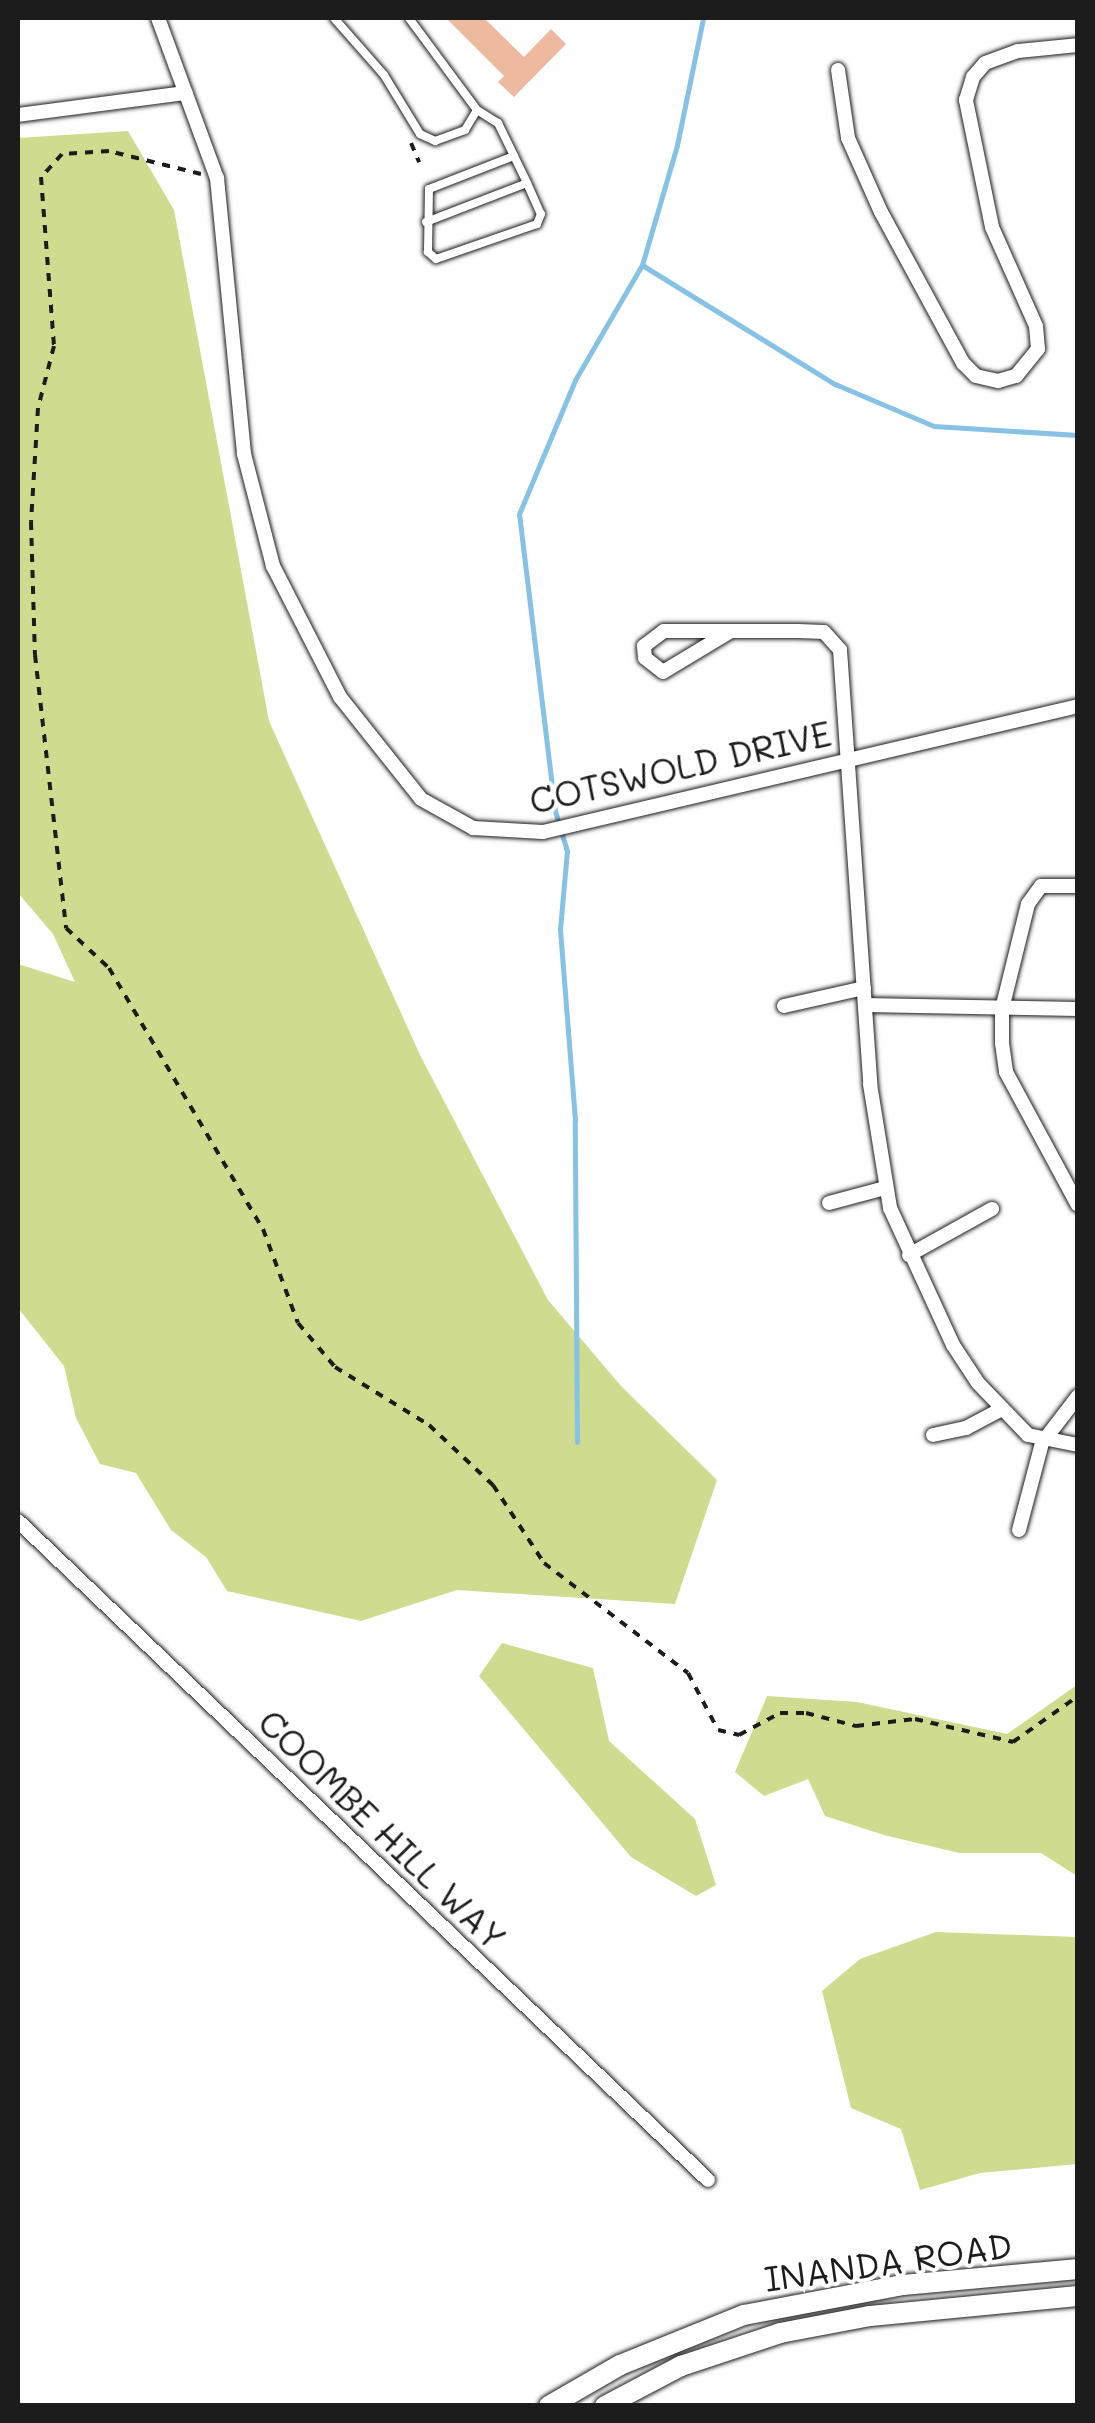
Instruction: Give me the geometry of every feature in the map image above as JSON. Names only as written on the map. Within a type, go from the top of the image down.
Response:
[{"type":"main road","name":"INANDA ROAD","points":[[549,2406],[620,2365],[744,2315],[902,2285],[1078,2269]]},
{"type":"main road","name":"INANDA ROAD","points":[[604,2406],[681,2366],[780,2334],[870,2316],[1078,2296]]},
{"type":"street","name":"COTSWOLD DRIVE","points":[[158,18],[215,170],[244,454],[255,511],[295,619],[363,732],[421,800],[473,828],[543,832],[1078,706]]},
{"type":"street","points":[[838,70],[848,138],[881,212],[964,363],[976,376],[998,381],[1030,364],[1037,338],[992,227],[966,100],[973,77],[986,63],[1018,50],[1078,45]]},
{"type":"street","points":[[18,116],[186,93]]},
{"type":"street","points":[[731,631],[663,672],[644,658],[644,646],[664,631],[731,631],[824,632],[836,642],[865,1005],[886,1188],[909,1255],[953,1345],[1001,1409],[1042,1443],[1078,1445]]},
{"type":"street","points":[[1078,886],[1053,883],[1034,892],[1002,1009],[1006,1072],[1078,1205]]},
{"type":"street","points":[[784,1006],[864,988]]},
{"type":"street","points":[[865,1005],[1078,1009]]},
{"type":"street","points":[[829,1203],[886,1188]]},
{"type":"street","points":[[909,1255],[992,1209]]},
{"type":"street","points":[[1019,1530],[1042,1443],[1078,1396]]},
{"type":"street","points":[[934,1435],[966,1428],[1001,1409]]},
{"type":"street","name":"COOMBE HILL WAY","points":[[18,1521],[708,2180]]},
{"type":"lane","points":[[334,18],[384,76],[420,134],[435,140],[466,130],[477,110]]},
{"type":"lane","points":[[409,18],[477,110],[498,122],[514,156],[526,183],[541,214],[537,224],[436,259],[428,252],[428,189],[514,156]]},
{"type":"lane","points":[[426,222],[526,183]]},
{"type":"path","points":[[215,170],[192,176],[109,151],[62,154],[41,177],[54,346],[38,408],[31,522],[34,636],[66,928],[109,968],[263,1229],[298,1324],[334,1367],[429,1425],[494,1484],[544,1563],[688,1674],[718,1730],[739,1734],[780,1713],[806,1713],[856,1726],[916,1719],[1013,1742],[1078,1696]]},
{"type":"green space","points":[[128,131],[174,210],[269,721],[420,1055],[548,1300],[621,1386],[717,1480],[675,1604],[457,1590],[361,1621],[227,1591],[206,1557],[171,1530],[136,1473],[100,1464],[76,1418],[64,1366],[18,1308],[18,964],[75,982],[53,934],[18,893],[18,138]]},
{"type":"green space","points":[[502,1643],[593,1668],[609,1741],[695,1819],[716,1885],[696,1896],[631,1857],[479,1676]]},
{"type":"green space","points":[[1077,1685],[1077,1876],[1041,1853],[959,1853],[884,1835],[825,1816],[808,1779],[764,1796],[735,1772],[767,1696],[857,1702],[1007,1734]]},
{"type":"green space","points":[[936,1932],[1077,1937],[1077,2164],[980,2173],[920,2190],[901,2129],[851,2108],[822,1991],[860,1959]]},
{"type":"building","points":[[446,18],[484,18],[524,57],[551,29],[566,44],[514,97],[498,82],[504,76]]},
{"type":"waterway","points":[[577,1442],[575,1120],[560,929],[567,851],[555,811],[519,514],[575,380],[642,265],[677,145],[703,18]]},
{"type":"waterway","points":[[642,265],[835,384],[934,426],[1078,435]]}]
